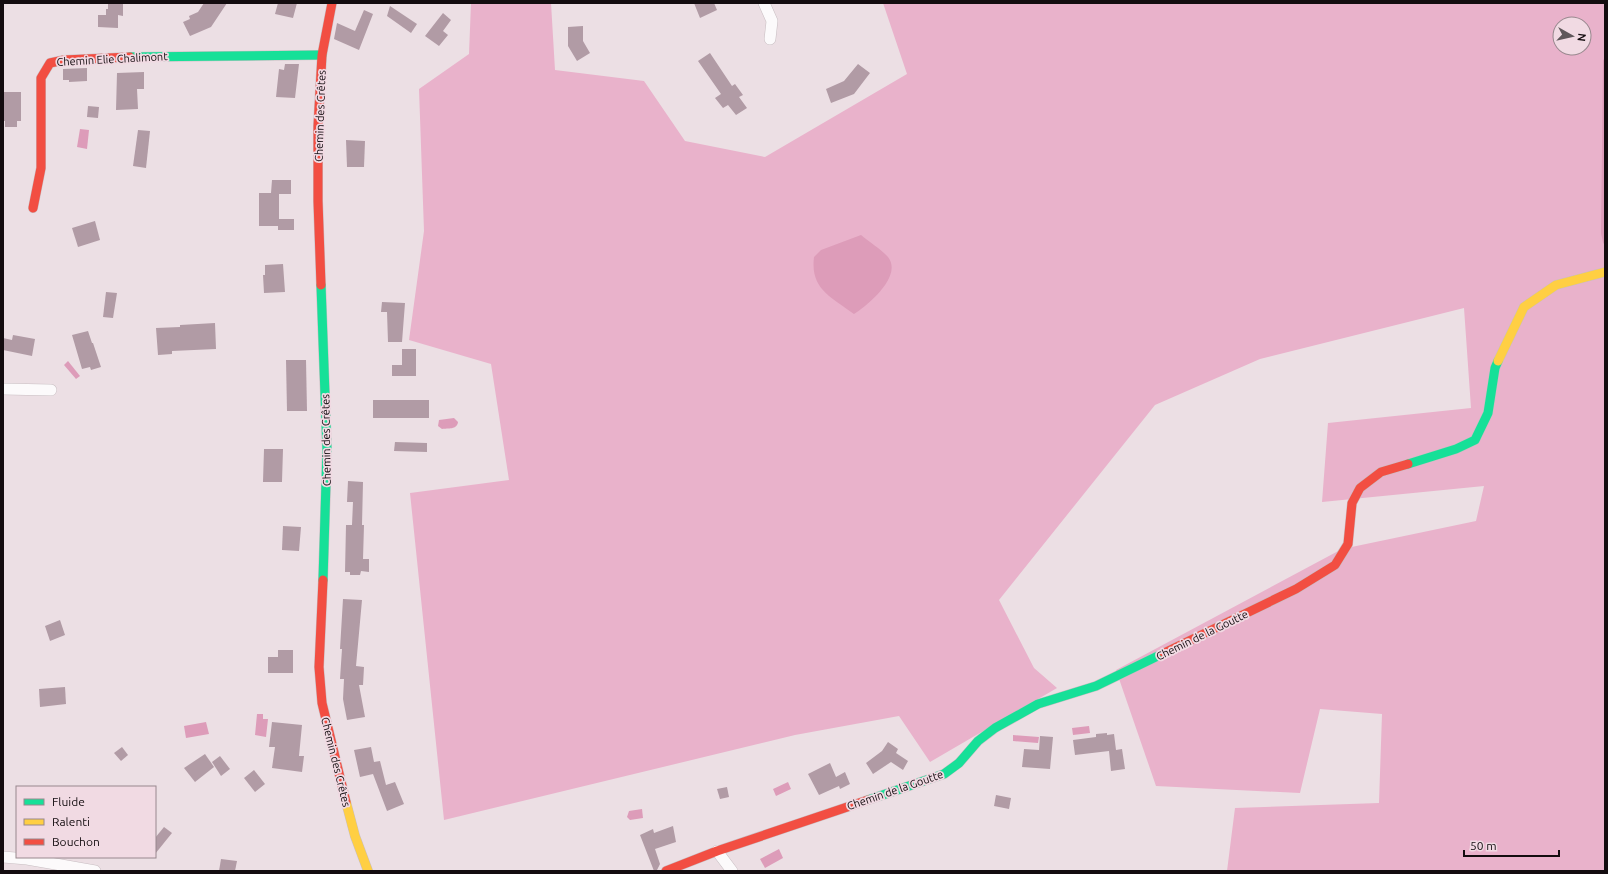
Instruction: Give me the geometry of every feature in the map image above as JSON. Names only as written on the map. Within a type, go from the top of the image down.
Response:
[{"type":"street","name":"Chemin des Crêtes","points":[[332,3],[322,55],[318,126],[318,201],[325,394],[326,520],[319,667],[322,703],[338,770],[355,836],[368,871]]},
{"type":"street","points":[[764,3],[772,21],[770,38]]},
{"type":"street","name":"Chemin Elie Chalimont","points":[[33,208],[41,168],[42,78],[50,63],[64,60],[129,57],[322,55]]},
{"type":"street","name":"Chemin de la Goutte","points":[[666,871],[717,851],[944,774],[959,763],[978,741],[995,728],[1038,704],[1096,686],[1296,589],[1335,565],[1348,544],[1352,502],[1360,488],[1381,472],[1456,449],[1475,440],[1488,412],[1495,368],[1524,307],[1556,285],[1605,272]]},
{"type":"street","points":[[3,389],[51,390]]},
{"type":"street","points":[[717,851],[732,871]]},
{"type":"street","points":[[3,857],[27,859],[95,871]]},
{"type":"shaded area","points":[[471,3],[551,3],[555,70],[644,81],[685,141],[765,157],[907,74],[883,3],[1605,3],[1605,871],[1227,871],[1235,808],[1379,803],[1382,714],[1320,709],[1300,793],[1156,786],[1116,670],[1342,549],[1476,521],[1484,486],[1322,502],[1328,423],[1471,408],[1464,308],[1260,359],[1155,405],[999,600],[1034,668],[1057,688],[930,762],[899,716],[795,735],[444,820],[410,493],[509,480],[491,364],[409,340],[424,231],[419,89],[469,54]]},
{"type":"shaded area","points":[[80,129],[89,130],[87,149],[77,147]]},
{"type":"shaded area","points":[[861,235],[888,257],[891,265],[891,273],[888,281],[875,297],[854,314],[830,297],[819,285],[815,277],[814,257],[821,250]]},
{"type":"shaded area","points":[[68,361],[80,376],[76,379],[64,365]]},
{"type":"shaded area","points":[[454,418],[458,422],[454,427],[442,429],[438,426],[439,420]]},
{"type":"shaded area","points":[[257,714],[263,714],[263,719],[268,719],[266,737],[255,735]]},
{"type":"shaded area","points":[[206,722],[209,734],[186,738],[184,726]]},
{"type":"shaded area","points":[[1089,726],[1090,733],[1073,735],[1072,728]]},
{"type":"shaded area","points":[[1013,735],[1039,737],[1038,743],[1013,741]]},
{"type":"shaded area","points":[[788,782],[791,789],[776,796],[773,789]]},
{"type":"shaded area","points":[[642,809],[643,818],[630,820],[627,817],[629,811]]},
{"type":"shaded area","points":[[779,849],[783,858],[765,868],[760,859]]},
{"type":"building","points":[[108,3],[123,3],[123,16],[118,15],[118,28],[98,27],[98,15],[106,15]]},
{"type":"building","points":[[204,3],[227,3],[211,27],[190,36],[183,22],[190,19],[189,16],[198,12]]},
{"type":"building","points":[[278,3],[297,3],[293,18],[275,14]]},
{"type":"building","points":[[694,3],[714,3],[717,10],[700,18]]},
{"type":"building","points":[[390,6],[417,24],[411,33],[387,16]]},
{"type":"building","points":[[364,10],[373,14],[359,50],[334,39],[337,23],[355,31]]},
{"type":"building","points":[[443,13],[451,20],[443,31],[448,35],[439,46],[425,36]]},
{"type":"building","points":[[583,26],[583,41],[590,53],[577,61],[568,46],[568,27]]},
{"type":"building","points":[[710,53],[732,86],[735,84],[743,95],[739,97],[747,108],[736,115],[728,105],[723,108],[715,98],[721,94],[698,61]]},
{"type":"building","points":[[285,64],[299,64],[295,98],[276,97],[279,69],[284,70]]},
{"type":"building","points":[[858,64],[870,73],[854,94],[831,103],[826,89],[844,81]]},
{"type":"building","points":[[87,68],[87,81],[69,82],[69,80],[63,80],[63,69]]},
{"type":"building","points":[[144,72],[144,89],[137,89],[138,109],[116,110],[117,73]]},
{"type":"building","points":[[3,92],[21,92],[21,121],[17,121],[17,127],[5,127],[5,121],[3,121]]},
{"type":"building","points":[[88,106],[99,107],[98,118],[87,117]]},
{"type":"building","points":[[138,130],[150,131],[146,168],[133,166]]},
{"type":"building","points":[[346,140],[365,141],[364,167],[347,167]]},
{"type":"building","points":[[272,180],[291,180],[291,194],[279,194],[279,219],[294,219],[294,230],[278,230],[278,226],[259,226],[259,193],[271,193]]},
{"type":"building","points":[[95,221],[100,240],[78,247],[72,228]]},
{"type":"building","points":[[283,264],[285,292],[264,293],[263,275],[265,275],[265,265]]},
{"type":"building","points":[[106,292],[117,293],[113,318],[103,317]]},
{"type":"building","points":[[382,302],[405,303],[402,342],[388,342],[387,312],[381,312]]},
{"type":"building","points":[[215,323],[216,349],[172,351],[172,354],[158,355],[156,328]]},
{"type":"building","points":[[88,331],[101,367],[91,370],[90,367],[82,369],[72,335]]},
{"type":"building","points":[[13,335],[35,339],[32,356],[3,350],[3,338],[12,340]]},
{"type":"building","points":[[402,349],[416,349],[416,376],[392,376],[392,365],[402,365]]},
{"type":"building","points":[[286,360],[306,360],[307,411],[287,411]]},
{"type":"building","points":[[373,400],[429,400],[429,418],[373,418]]},
{"type":"building","points":[[395,442],[427,443],[427,452],[394,451]]},
{"type":"building","points":[[264,449],[283,449],[282,482],[263,482]]},
{"type":"building","points":[[348,481],[363,482],[363,559],[369,559],[369,572],[361,571],[360,575],[350,575],[350,572],[345,572],[346,525],[352,525],[353,502],[347,502]]},
{"type":"building","points":[[283,526],[301,527],[299,551],[282,550]]},
{"type":"building","points":[[343,599],[362,600],[356,666],[364,667],[363,685],[359,685],[365,717],[347,720],[343,699],[344,679],[340,679]]},
{"type":"building","points":[[60,620],[65,635],[50,641],[45,626]]},
{"type":"building","points":[[278,650],[293,650],[293,673],[268,673],[268,657],[278,657]]},
{"type":"building","points":[[65,687],[66,704],[40,707],[39,689]]},
{"type":"building","points":[[272,722],[302,725],[299,756],[304,756],[302,772],[272,768],[275,747],[269,747]]},
{"type":"building","points":[[1107,733],[1107,735],[1114,734],[1116,750],[1122,749],[1125,769],[1111,771],[1109,751],[1075,755],[1073,740],[1096,737],[1096,734]]},
{"type":"building","points":[[1040,736],[1053,737],[1050,769],[1022,767],[1024,749],[1039,750]]},
{"type":"building","points":[[888,742],[898,749],[896,753],[908,761],[903,770],[891,762],[873,774],[866,763],[882,751]]},
{"type":"building","points":[[122,747],[128,755],[121,761],[114,753]]},
{"type":"building","points":[[371,747],[374,762],[380,761],[386,785],[395,782],[404,804],[387,811],[373,774],[360,777],[354,750]]},
{"type":"building","points":[[205,754],[214,767],[195,782],[184,768]]},
{"type":"building","points":[[220,756],[230,769],[221,776],[212,762]]},
{"type":"building","points":[[830,763],[836,777],[845,772],[850,784],[840,789],[839,786],[819,795],[808,774]]},
{"type":"building","points":[[254,770],[265,784],[255,792],[244,778]]},
{"type":"building","points":[[727,787],[729,797],[720,799],[717,789]]},
{"type":"building","points":[[996,795],[1011,798],[1009,809],[994,806]]},
{"type":"building","points":[[673,826],[676,842],[655,849],[660,864],[657,870],[654,871],[640,835],[653,829],[654,833]]},
{"type":"building","points":[[164,827],[172,833],[156,853],[156,837]]},
{"type":"building","points":[[221,859],[237,861],[235,871],[219,871]]},
{"type":"waterway","points":[[1605,61],[1603,233],[1605,242]]},
{"type":"traffic: fast","points":[[130,57],[322,55]]},
{"type":"traffic: fast","points":[[321,285],[327,450],[323,580]]},
{"type":"traffic: fast","points":[[1408,464],[1456,449],[1475,440],[1488,413],[1495,368],[1498,361]]},
{"type":"traffic: fast","points":[[868,800],[944,774],[959,763],[978,741],[995,728],[1038,704],[1096,686],[1164,653]]},
{"type":"traffic: slow","points":[[1498,361],[1524,307],[1556,285],[1605,272]]},
{"type":"traffic: slow","points":[[346,802],[355,836],[368,871]]},
{"type":"traffic: jam","points":[[321,285],[318,201],[318,126],[322,55],[332,3]]},
{"type":"traffic: jam","points":[[33,208],[41,168],[41,78],[50,63],[64,60],[130,57]]},
{"type":"traffic: jam","points":[[1164,653],[1296,589],[1335,565],[1348,544],[1352,503],[1360,488],[1381,472],[1408,464]]},
{"type":"traffic: jam","points":[[323,580],[319,667],[322,703],[346,802]]},
{"type":"traffic: jam","points":[[666,871],[717,851],[868,800]]}]
